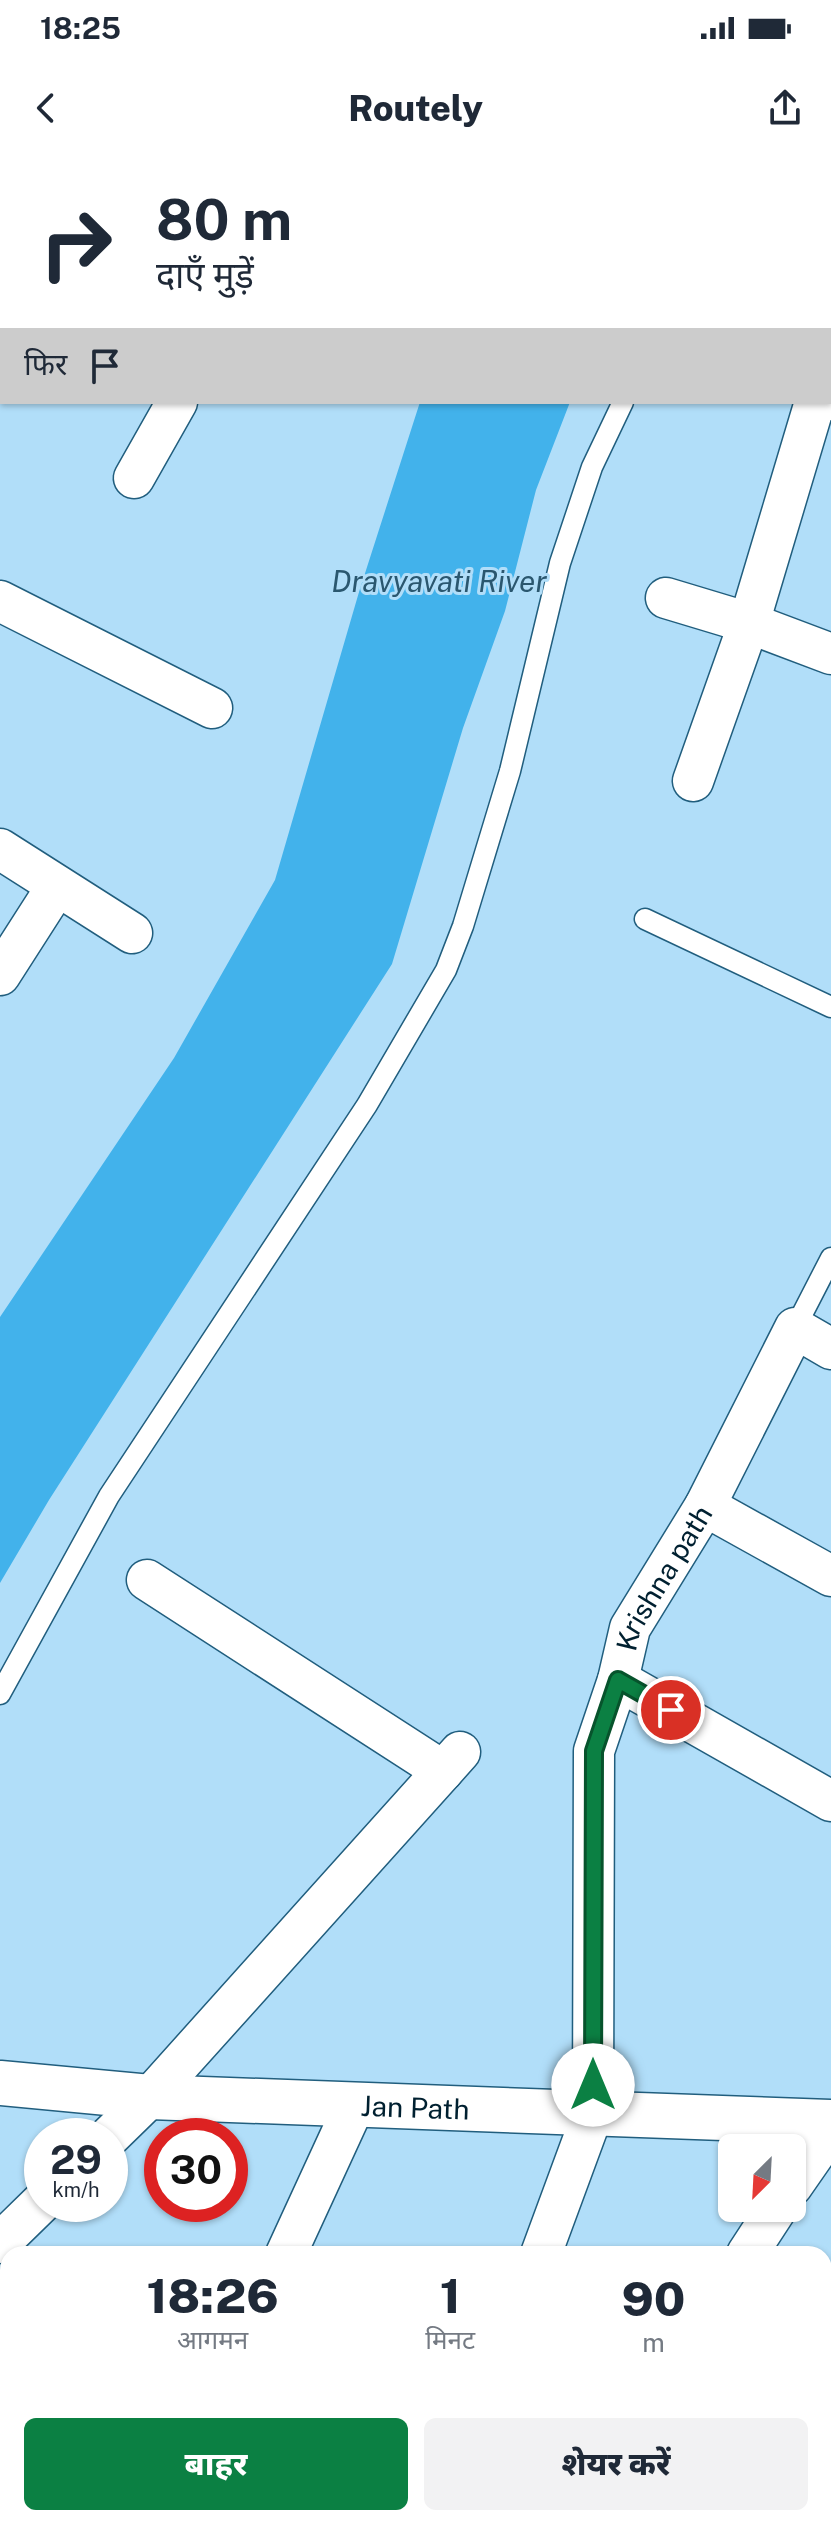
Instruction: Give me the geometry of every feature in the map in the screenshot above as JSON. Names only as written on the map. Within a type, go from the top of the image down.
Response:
[{"type":"street","points":[[134,478],[176,404]]},
{"type":"street","points":[[693,781],[749,623],[814,404]]},
{"type":"street","points":[[666,598],[749,623],[831,654]]},
{"type":"street","points":[[0,601],[212,708]]},
{"type":"street","points":[[0,849],[132,933]]},
{"type":"street","points":[[0,975],[57,886]]},
{"type":"street","points":[[795,1328],[831,1349]]},
{"type":"street","name":"Krishna path","points":[[544,2246],[593,2113],[594,1751],[618,1680],[630,1628],[705,1506],[795,1328]]},
{"type":"street","points":[[705,1506],[831,1576]]},
{"type":"street","points":[[128,2118],[452,1762],[147,1580]]},
{"type":"street","points":[[618,1680],[831,1801]]},
{"type":"street","name":"Jan Path","points":[[0,2083],[150,2097],[831,2122]]},
{"type":"street","points":[[290,2246],[355,2104]]},
{"type":"street","points":[[806,2166],[831,2130]]},
{"type":"street","points":[[0,2243],[24,2220]]},
{"type":"street","points":[[752,2246],[768,2222]]},
{"type":"lane","points":[[0,1694],[109,1496],[367,1105],[446,970],[463,926],[510,771],[560,563],[592,467],[622,404]]},
{"type":"lane","points":[[645,919],[831,1007]]},
{"type":"lane","name":"Krishna path","points":[[795,1328],[831,1258]]},
{"type":"water","name":"Dravyavati River","points":[[419,404],[569,404],[536,490],[505,611],[463,728],[392,964],[49,1500],[0,1583],[0,1317],[174,1058],[275,880],[359,592]]},
{"type":"route","points":[[593,2085],[594,1751],[618,1680],[671,1710]]}]
